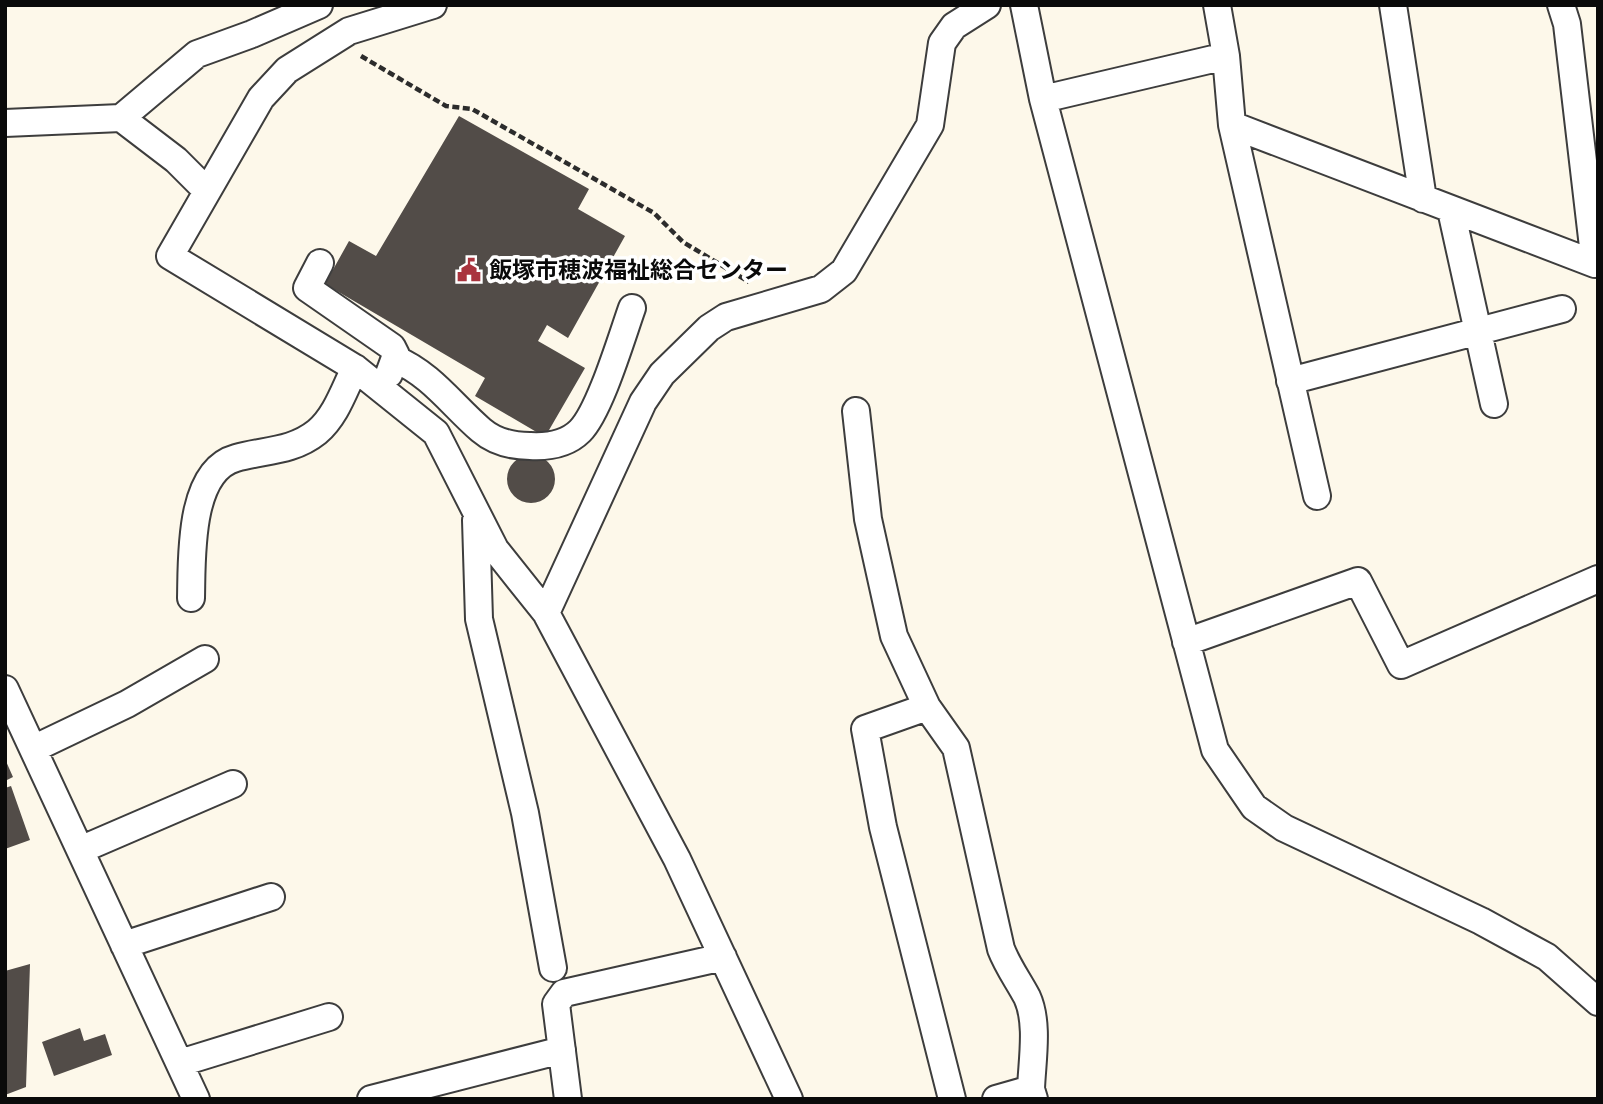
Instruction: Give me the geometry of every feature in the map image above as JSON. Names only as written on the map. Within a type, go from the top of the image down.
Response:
[{"type":"street","points":[[5,123],[121,118],[197,54],[253,34],[319,5]]},
{"type":"street","points":[[433,5],[349,31],[287,70],[261,98],[170,256],[355,368],[436,433],[495,549],[546,613],[677,859],[789,1099]]},
{"type":"street","points":[[546,613],[643,402],[662,374],[709,328],[726,317],[821,289],[844,271],[930,125],[942,43],[954,26],[988,5]]},
{"type":"street","points":[[1024,5],[1042,99],[1215,750],[1254,807],[1284,828],[1481,921],[1547,957],[1598,1002]]},
{"type":"street","points":[[1217,5],[1226,57],[1232,125],[1317,496]]},
{"type":"street","points":[[1393,5],[1423,199]]},
{"type":"street","points":[[1232,125],[1595,264],[1567,24],[1561,5]]},
{"type":"street","points":[[1042,99],[1226,57]]},
{"type":"street","points":[[121,118],[176,160],[207,191]]},
{"type":"street","points":[[1451,210],[1494,404]]},
{"type":"street","points":[[320,263],[307,288],[392,347],[395,359],[381,387]]},
{"type":"street","points":[[395,359],[411,366],[454,401],[481,430],[498,441],[516,446],[544,447],[566,442],[581,430],[595,404],[632,308]]},
{"type":"street","points":[[1290,381],[1562,309]]},
{"type":"street","points":[[191,598],[194,522],[216,471],[234,458],[275,452],[317,432],[333,413],[355,368]]},
{"type":"street","points":[[856,411],[868,519],[894,636],[927,707],[956,748],[1001,949],[1009,970],[1027,997],[1033,1016],[1033,1094],[996,1099]]},
{"type":"street","points":[[476,516],[479,619],[525,813],[553,968]]},
{"type":"street","points":[[1186,642],[1357,581],[1401,664],[1598,579]]},
{"type":"street","points":[[33,749],[127,704],[205,659]]},
{"type":"street","points":[[5,689],[196,1099]]},
{"type":"street","points":[[927,707],[865,729],[884,827],[952,1099]]},
{"type":"street","points":[[80,850],[233,784]]},
{"type":"street","points":[[124,946],[271,897]]},
{"type":"street","points":[[568,1099],[556,1004],[564,993],[723,957]]},
{"type":"street","points":[[180,1063],[329,1017]]},
{"type":"street","points":[[371,1099],[562,1050]]},
{"type":"path","points":[[354,51],[446,106],[472,109],[654,213],[683,242],[751,283]]},
{"type":"building","name":"飯塚市穂波福祉総合センター","points":[[459,116],[589,189],[578,209],[625,236],[568,338],[547,325],[538,341],[585,368],[545,437],[475,396],[485,378],[325,284],[349,241],[376,256]]},
{"type":"building","points":[[531,455],[540,456],[548,462],[554,470],[554,488],[548,496],[540,502],[531,503],[522,502],[514,496],[508,488],[507,479],[508,470],[514,462],[522,456]]},
{"type":"building","points":[[5,759],[13,777],[5,781]]},
{"type":"building","points":[[11,786],[30,840],[5,849],[5,788]]},
{"type":"building","points":[[30,964],[26,1087],[5,1095],[5,971]]},
{"type":"building","points":[[80,1028],[84,1041],[105,1034],[112,1055],[54,1076],[42,1042]]},
{"type":"place","name":"飯塚市穂波福祉総合センター","points":[[469,270]]}]
